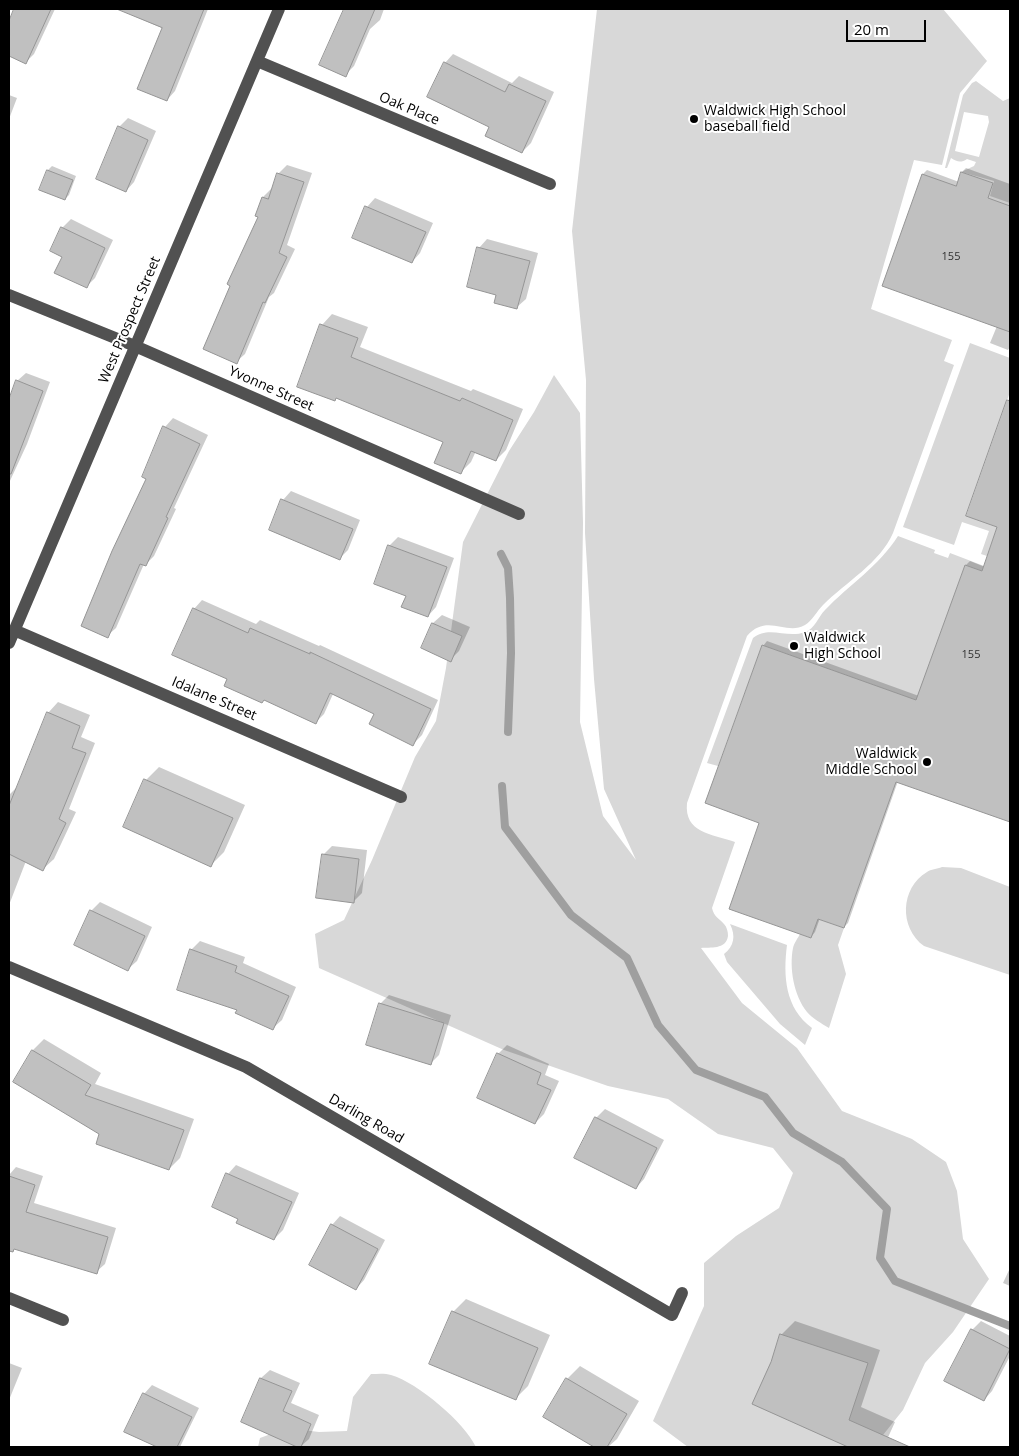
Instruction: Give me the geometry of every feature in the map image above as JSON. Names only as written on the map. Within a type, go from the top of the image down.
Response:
[{"type":"street","name":"West Prospect Street","points":[[9,643],[279,9]]},
{"type":"street","name":"Oak Place","points":[[257,61],[550,184]]},
{"type":"street","name":"Yvonne Street","points":[[9,295],[135,346],[520,514]]},
{"type":"street","name":"Idalane Street","points":[[14,630],[401,796]]},
{"type":"street","name":"Darling Road","points":[[9,967],[246,1067],[672,1315],[682,1293]]},
{"type":"street","points":[[9,1298],[63,1320]]},
{"type":"shaded area","points":[[597,9],[943,9],[987,61],[960,93],[942,165],[914,160],[871,309],[952,340],[944,361],[954,365],[893,533],[880,554],[823,605],[808,623],[798,628],[762,626],[754,629],[747,636],[687,803],[687,813],[690,821],[701,831],[735,842],[712,908],[715,915],[727,928],[727,940],[721,946],[701,948],[742,1003],[797,1048],[842,1111],[912,1139],[946,1162],[957,1191],[963,1239],[989,1279],[953,1332],[925,1363],[903,1410],[883,1435],[879,1447],[688,1447],[653,1421],[704,1306],[704,1263],[736,1236],[779,1208],[793,1173],[773,1148],[718,1134],[668,1099],[608,1086],[504,1050],[319,968],[315,934],[344,920],[372,860],[415,757],[436,721],[446,668],[463,542],[509,451],[534,412],[554,375],[580,413],[583,523],[580,722],[603,816],[636,860],[604,789],[594,679],[585,533],[586,380],[572,231]]},
{"type":"shaded area","points":[[976,81],[1003,101],[1010,98],[1010,203],[990,196],[994,181],[961,172],[974,166],[976,162],[967,159],[959,162],[951,158],[947,168],[945,168],[963,95],[972,83]],"holes":[[[964,112],[988,116],[989,122],[979,157],[955,151]]]},
{"type":"shaded area","points":[[970,343],[1010,358],[1010,392],[966,515],[997,527],[987,556],[981,554],[989,531],[962,522],[954,545],[903,527]]},
{"type":"shaded area","points":[[898,536],[935,550],[934,553],[948,558],[950,553],[984,566],[982,571],[965,565],[929,665],[949,712],[762,645],[718,766],[707,763],[753,638],[759,634],[772,632],[798,634],[814,626],[825,610],[882,557]]},
{"type":"shaded area","points":[[942,867],[961,868],[1010,887],[1010,975],[924,946],[910,929],[906,908],[912,888],[918,879],[929,871]]},
{"type":"shaded area","points":[[818,919],[844,928],[838,945],[846,974],[829,1028],[807,1012],[799,998],[792,973],[794,944],[800,934],[811,938]]},
{"type":"shaded area","points":[[730,924],[787,945],[785,968],[791,1001],[803,1020],[812,1028],[805,1045],[780,1024],[727,962],[724,954],[733,940]]},
{"type":"shaded area","points":[[371,1374],[391,1375],[402,1379],[427,1395],[451,1415],[476,1447],[258,1447],[260,1438],[287,1428],[319,1432],[347,1431],[353,1397]]},
{"type":"building","points":[[14,9],[51,9],[26,64],[9,56],[9,21]]},
{"type":"building","points":[[117,9],[204,9],[167,101],[137,89],[162,28]]},
{"type":"building","points":[[344,9],[375,9],[346,77],[319,65]]},
{"type":"building","points":[[444,62],[505,92],[509,84],[546,101],[522,153],[485,136],[489,127],[427,97]]},
{"type":"building","points":[[118,126],[148,140],[126,192],[96,179]]},
{"type":"building","points":[[47,170],[73,180],[65,200],[39,190]]},
{"type":"building","points":[[961,172],[993,183],[988,198],[1010,206],[1010,332],[882,286],[922,174],[956,186]]},
{"type":"building","points":[[277,173],[304,182],[279,253],[287,257],[265,303],[263,302],[237,364],[203,349],[230,286],[227,284],[258,217],[255,216],[262,197],[268,199]]},
{"type":"building","points":[[365,206],[426,232],[412,263],[352,238]]},
{"type":"building","points":[[61,227],[105,248],[87,288],[54,273],[62,257],[50,251]]},
{"type":"building","points":[[477,247],[530,261],[517,309],[494,303],[496,295],[467,287]]},
{"type":"building","points":[[320,324],[358,338],[351,357],[460,401],[462,398],[513,420],[496,461],[471,451],[461,474],[434,463],[443,442],[336,398],[335,401],[297,387]]},
{"type":"building","points":[[16,380],[43,391],[11,474],[9,474],[9,399]]},
{"type":"building","points":[[1007,400],[1010,401],[1010,822],[896,782],[844,928],[818,919],[811,938],[729,909],[759,823],[705,803],[762,645],[916,700],[965,565],[982,571],[997,527],[966,516]]},
{"type":"building","points":[[163,426],[200,444],[166,517],[168,518],[146,566],[140,564],[108,638],[81,626],[112,551],[146,479],[142,477]]},
{"type":"building","points":[[281,499],[353,529],[340,560],[269,530]]},
{"type":"building","points":[[388,545],[447,567],[428,617],[401,607],[406,596],[374,584]]},
{"type":"building","points":[[193,608],[248,633],[250,628],[310,654],[310,652],[431,709],[413,746],[369,724],[374,714],[330,693],[316,724],[264,700],[262,703],[224,686],[227,679],[172,655]]},
{"type":"building","points":[[432,623],[462,636],[451,662],[421,648]]},
{"type":"building","points":[[47,712],[80,726],[72,748],[86,753],[59,819],[66,823],[43,871],[9,854],[9,806]]},
{"type":"building","points":[[144,779],[233,818],[211,867],[123,827]]},
{"type":"building","points":[[322,854],[359,859],[354,903],[316,898]]},
{"type":"building","points":[[90,910],[145,936],[128,971],[74,945]]},
{"type":"building","points":[[190,949],[237,966],[235,972],[289,996],[273,1030],[235,1013],[237,1010],[177,990]]},
{"type":"building","points":[[379,1003],[444,1023],[431,1065],[366,1045]]},
{"type":"building","points":[[32,1050],[91,1085],[85,1095],[184,1130],[169,1170],[96,1144],[99,1134],[13,1082]]},
{"type":"building","points":[[497,1053],[541,1073],[537,1084],[551,1090],[535,1124],[477,1098]]},
{"type":"building","points":[[595,1117],[657,1148],[636,1189],[574,1158]]},
{"type":"building","points":[[226,1173],[292,1202],[274,1240],[236,1223],[238,1219],[212,1207]]},
{"type":"building","points":[[9,1176],[35,1185],[26,1212],[108,1237],[97,1274],[14,1249],[13,1252],[9,1251]]},
{"type":"building","points":[[331,1224],[378,1249],[356,1290],[309,1265]]},
{"type":"building","points":[[452,1311],[538,1348],[516,1400],[429,1364]]},
{"type":"building","points":[[971,1329],[1010,1349],[984,1401],[944,1381]]},
{"type":"building","points":[[780,1334],[868,1363],[849,1420],[910,1447],[848,1447],[752,1404],[771,1362]]},
{"type":"building","points":[[260,1378],[292,1391],[283,1411],[311,1424],[301,1447],[297,1447],[241,1422]]},
{"type":"building","points":[[566,1378],[627,1414],[607,1447],[594,1447],[543,1417]]},
{"type":"building","points":[[143,1393],[192,1417],[177,1447],[157,1447],[124,1432]]},
{"type":"waterway","points":[[501,554],[508,568],[510,598],[511,653],[508,732]]},
{"type":"waterway","points":[[502,786],[505,827],[571,915],[627,958],[658,1025],[696,1070],[765,1097],[793,1133],[842,1162],[887,1209],[880,1258],[895,1281],[1010,1326]]},
{"type":"place","name":"Waldwick High School baseball field","points":[[694,119]]},
{"type":"place","name":"Waldwick High School","points":[[794,646]]},
{"type":"place","name":"Waldwick Middle School","points":[[927,762]]}]
